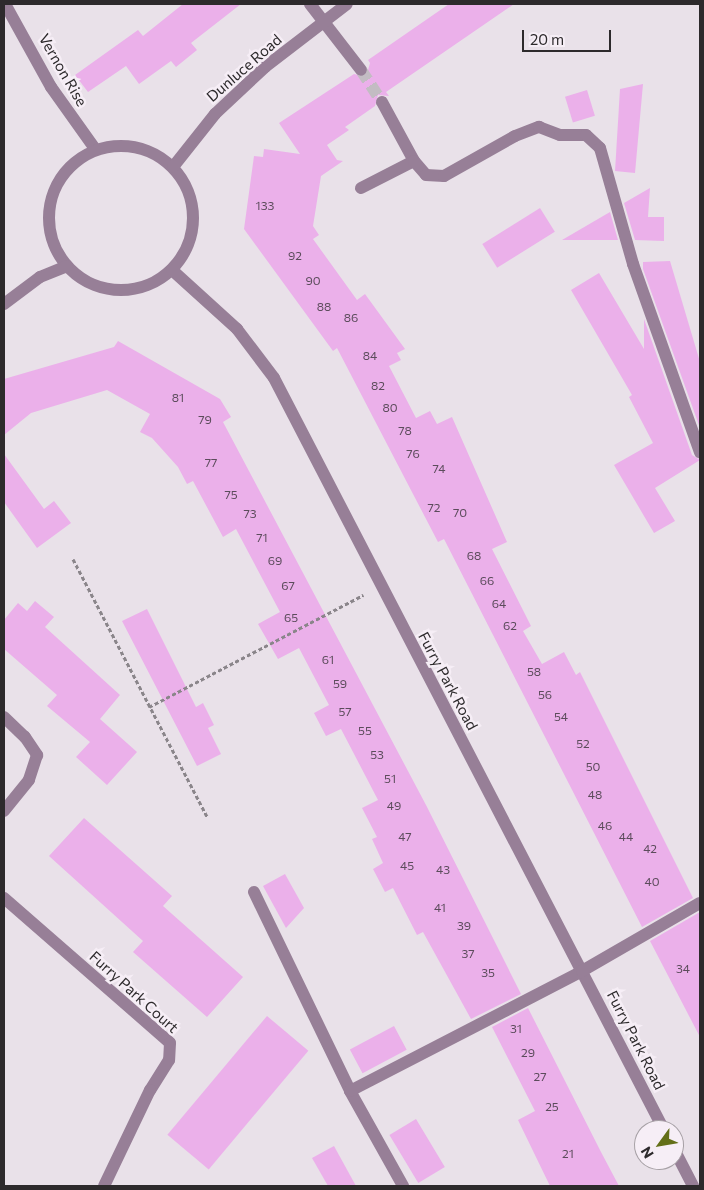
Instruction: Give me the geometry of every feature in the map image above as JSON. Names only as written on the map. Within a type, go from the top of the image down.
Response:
[{"type":"street","name":"Vernon Rise","points":[[5,4],[51,87],[96,150]]},
{"type":"street","points":[[310,4],[361,70]]},
{"type":"street","name":"Dunluce Road","points":[[173,167],[215,114],[266,67],[347,4]]},
{"type":"street","points":[[382,102],[414,161],[426,175],[444,176],[515,136],[539,127],[560,135],[586,135],[600,148],[633,264],[700,452]]},
{"type":"street","points":[[117,146],[138,148],[159,157],[173,167],[187,189],[193,210],[192,232],[184,253],[172,270],[152,284],[130,290],[115,289],[85,281],[67,266],[55,246],[49,224],[51,200],[65,174],[75,162],[96,150],[117,146]]},
{"type":"street","points":[[361,188],[414,161]]},
{"type":"street","points":[[4,304],[40,277],[67,266]]},
{"type":"street","name":"Furry Park Road","points":[[172,270],[237,329],[274,378],[380,586],[659,1120]]},
{"type":"street","points":[[4,717],[25,736],[38,755],[29,780],[4,811]]},
{"type":"street","points":[[254,892],[350,1091],[403,1186]]},
{"type":"street","name":"Furry Park Court","points":[[4,898],[170,1042],[169,1060],[150,1090],[104,1186]]},
{"type":"street","points":[[350,1091],[582,971],[700,903]]},
{"type":"street","points":[[683,1170],[689,1185]]},
{"type":"path","points":[[73,559],[208,818]]},
{"type":"path","points":[[149,707],[380,586]]},
{"type":"building","points":[[183,4],[241,4],[191,43],[197,50],[176,67],[171,61],[139,84],[126,66],[88,92],[75,75],[138,30],[143,36]]},
{"type":"building","points":[[449,4],[514,4],[386,92],[389,96],[378,95],[375,106],[345,127],[349,130],[327,145],[337,160],[343,161],[321,176],[313,226],[319,235],[313,239],[357,300],[365,294],[405,349],[397,353],[401,360],[389,366],[416,418],[430,411],[437,424],[452,417],[507,542],[492,549],[531,626],[523,631],[542,664],[564,652],[576,675],[580,672],[693,898],[642,927],[444,539],[438,542],[337,348],[333,351],[244,229],[254,156],[263,157],[264,149],[300,154],[279,123],[354,74],[366,77],[370,63],[368,60]]},
{"type":"building","points":[[643,84],[635,173],[615,171],[620,89]]},
{"type":"building","points":[[587,90],[595,116],[573,123],[565,97]]},
{"type":"building","points":[[650,188],[648,217],[664,217],[664,241],[635,240],[624,203]]},
{"type":"building","points":[[540,208],[555,232],[497,268],[482,244]]},
{"type":"building","points":[[610,212],[618,240],[562,240]]},
{"type":"building","points":[[670,261],[700,362],[700,428],[643,269],[643,262]]},
{"type":"building","points":[[599,273],[644,349],[644,319],[692,455],[700,460],[655,488],[675,521],[654,533],[614,465],[653,443],[629,397],[632,395],[571,290]]},
{"type":"building","points":[[118,341],[220,399],[231,417],[223,422],[426,805],[521,994],[471,1019],[423,932],[417,935],[393,888],[385,892],[373,869],[383,863],[372,839],[377,837],[362,808],[378,800],[341,729],[326,736],[314,713],[329,705],[299,648],[278,659],[258,624],[280,612],[236,529],[223,537],[193,481],[187,484],[178,467],[152,438],[140,432],[150,414],[107,390],[31,413],[4,435],[4,379],[114,347]]},
{"type":"building","points":[[4,454],[44,509],[54,501],[71,523],[37,548],[4,502]]},
{"type":"building","points":[[35,601],[54,617],[45,627],[120,695],[100,719],[137,752],[107,785],[76,757],[90,742],[47,706],[57,695],[4,649],[4,620],[18,603],[27,611]]},
{"type":"building","points":[[147,609],[196,707],[203,703],[214,725],[208,728],[221,754],[197,766],[122,621]]},
{"type":"building","points":[[84,818],[172,896],[163,906],[243,977],[207,1017],[133,952],[143,941],[49,856]]},
{"type":"building","points":[[285,874],[304,908],[286,928],[263,886]]},
{"type":"building","points":[[700,912],[700,1037],[650,941]]},
{"type":"building","points":[[528,1008],[619,1186],[550,1186],[518,1120],[535,1111],[492,1027]]},
{"type":"building","points":[[267,1016],[308,1051],[209,1169],[167,1135]]},
{"type":"building","points":[[394,1026],[407,1050],[363,1073],[350,1049]]},
{"type":"building","points":[[416,1119],[445,1167],[418,1183],[389,1135]]},
{"type":"building","points":[[334,1146],[356,1186],[328,1186],[312,1158]]},
{"type":"tunnel","points":[[361,70],[382,102]]}]
